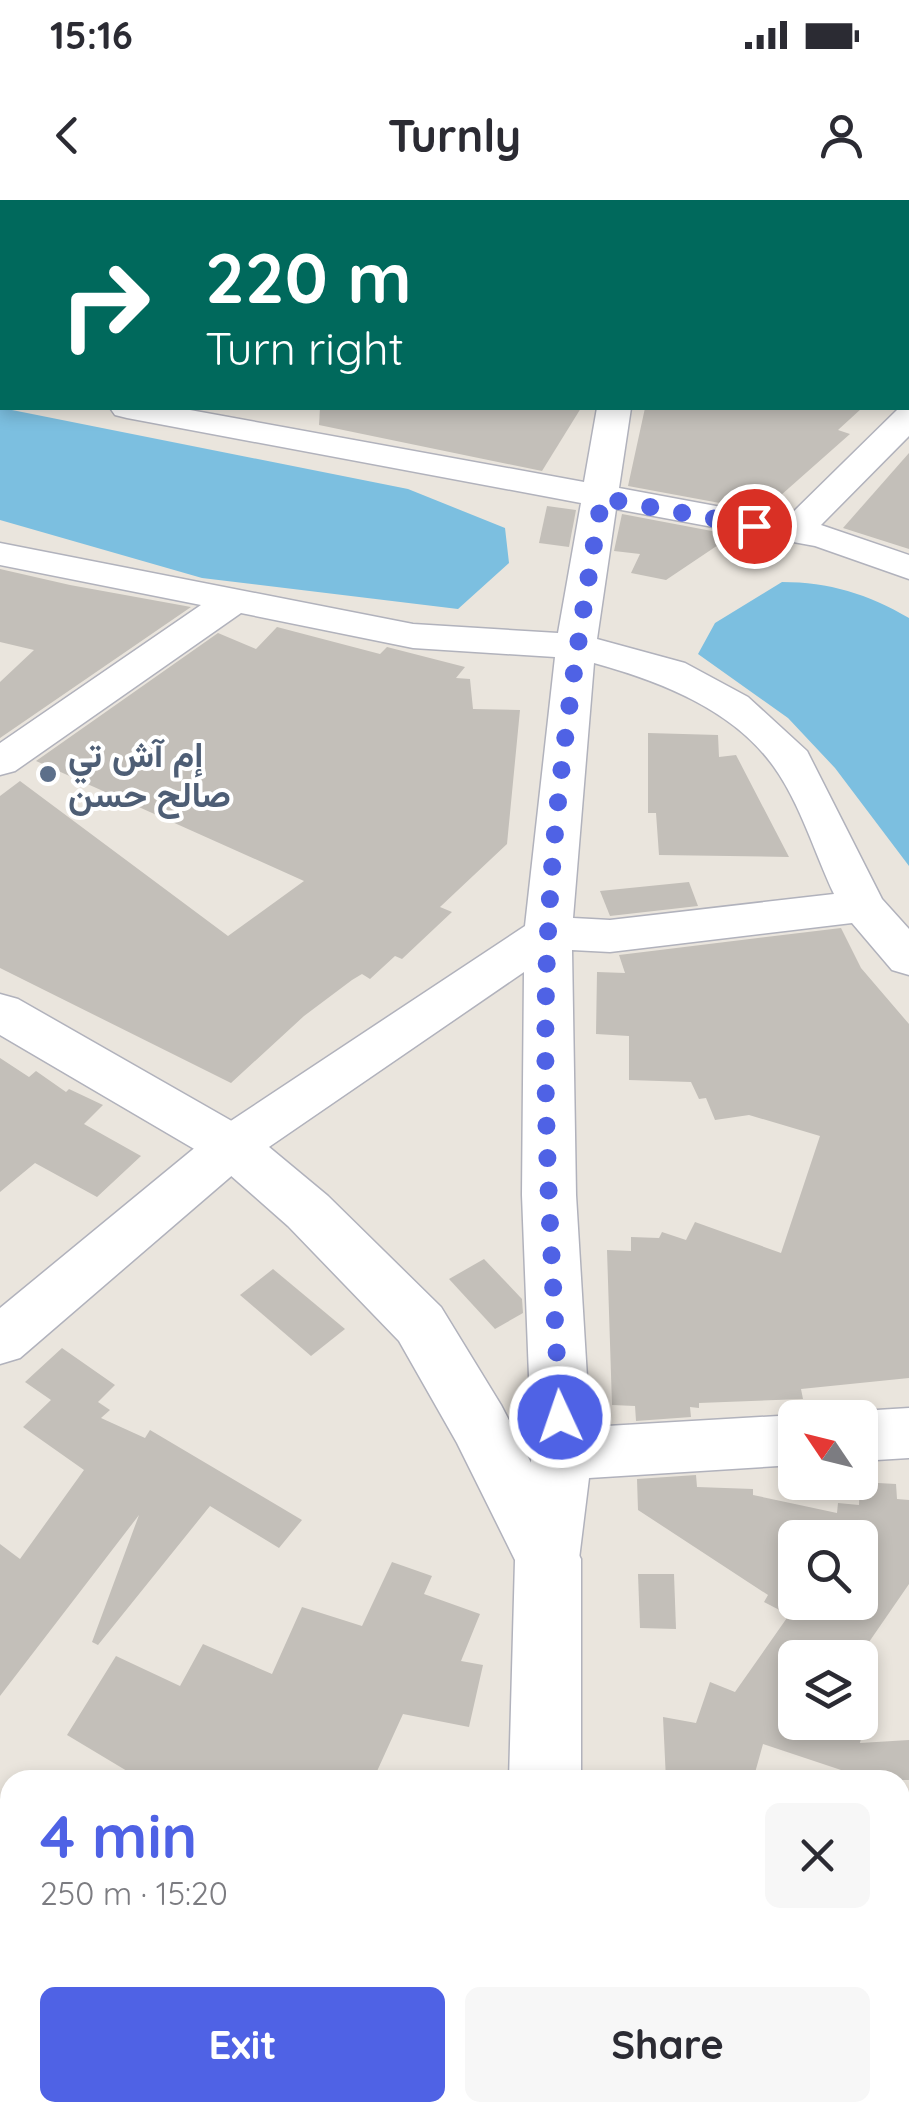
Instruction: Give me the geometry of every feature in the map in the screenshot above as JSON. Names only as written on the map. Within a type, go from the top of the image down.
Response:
[{"type":"street","points":[[137,410],[824,537],[909,568]]},
{"type":"street","points":[[543,1770],[548,1559],[562,1454],[549,1194],[548,933],[576,646],[614,410]]},
{"type":"street","points":[[792,533],[909,416]]},
{"type":"street","points":[[0,554],[413,636],[576,646],[671,672],[734,706],[792,760],[863,906],[909,958]]},
{"type":"street","points":[[0,762],[232,602]]},
{"type":"street","points":[[0,1340],[232,1146],[548,933],[610,936],[863,906]]},
{"type":"street","points":[[0,1012],[232,1146],[308,1211],[420,1324],[479,1424],[548,1559]]},
{"type":"street","points":[[878,1435],[909,1433]]},
{"type":"street","points":[[562,1454],[778,1441]]},
{"type":"water","points":[[0,410],[12,410],[408,489],[505,528],[509,563],[458,609],[202,578],[0,520]]},
{"type":"water","points":[[782,582],[848,591],[909,618],[909,866],[835,768],[788,718],[698,654],[715,623]]},
{"type":"building","points":[[320,410],[580,410],[542,471],[319,425]]},
{"type":"building","points":[[645,410],[860,410],[838,430],[850,434],[763,511],[628,486]]},
{"type":"building","points":[[909,453],[909,549],[843,528]]},
{"type":"building","points":[[547,506],[576,510],[569,547],[539,543]]},
{"type":"building","points":[[622,514],[733,535],[666,580],[631,573],[640,554],[614,551]]},
{"type":"building","points":[[0,569],[191,607],[0,738],[0,682],[34,650],[0,642]]},
{"type":"building","points":[[277,627],[380,654],[387,647],[465,667],[456,678],[470,679],[473,709],[520,710],[507,844],[440,907],[452,912],[402,959],[395,956],[370,979],[362,974],[352,980],[304,1016],[231,1083],[0,968],[0,796],[20,781],[228,936],[304,881],[36,761],[218,633],[256,649]]},
{"type":"building","points":[[648,733],[718,735],[719,757],[736,755],[789,857],[659,855],[656,813],[648,813]]},
{"type":"building","points":[[689,882],[698,906],[610,916],[600,891]]},
{"type":"building","points":[[841,928],[861,968],[909,1024],[909,1378],[801,1389],[803,1399],[699,1403],[699,1408],[690,1407],[691,1417],[636,1421],[635,1406],[612,1405],[607,1250],[631,1251],[631,1237],[659,1238],[662,1232],[686,1240],[695,1222],[781,1253],[820,1136],[749,1115],[715,1120],[706,1098],[699,1099],[691,1082],[629,1080],[629,1036],[596,1034],[597,972],[625,973],[619,955]]},
{"type":"building","points":[[0,1058],[29,1077],[36,1071],[66,1092],[69,1089],[103,1105],[84,1124],[141,1156],[97,1197],[35,1163],[0,1192]]},
{"type":"building","points":[[484,1259],[522,1299],[523,1313],[495,1329],[449,1279]]},
{"type":"building","points":[[273,1269],[345,1329],[311,1356],[240,1295]]},
{"type":"building","points":[[62,1348],[115,1385],[98,1402],[110,1410],[101,1418],[145,1438],[150,1430],[302,1520],[279,1548],[210,1506],[98,1645],[92,1642],[139,1515],[0,1696],[0,1544],[20,1559],[84,1470],[23,1427],[51,1400],[25,1382]]},
{"type":"building","points":[[696,1475],[697,1487],[753,1489],[753,1495],[837,1513],[838,1503],[859,1505],[859,1500],[878,1500],[878,1483],[896,1484],[897,1499],[909,1500],[909,1584],[870,1640],[778,1640],[778,1740],[909,1740],[909,1770],[841,1770],[763,1744],[756,1770],[666,1770],[663,1717],[696,1723],[710,1682],[735,1692],[785,1620],[878,1620],[878,1520],[778,1520],[778,1609],[764,1602],[768,1595],[638,1510],[637,1479]]},
{"type":"building","points":[[392,1562],[432,1576],[424,1594],[480,1614],[461,1661],[483,1665],[469,1727],[403,1714],[378,1770],[125,1770],[67,1735],[116,1656],[180,1686],[203,1644],[272,1674],[302,1607],[362,1626]]},
{"type":"building","points":[[638,1574],[674,1574],[676,1629],[640,1628]]},
{"type":"place","name":"إم آش تي صالح حسن","points":[[48,774]]},
{"type":"route","points":[[560,1417],[549,1194],[548,933],[576,646],[602,498],[754,526]]}]
